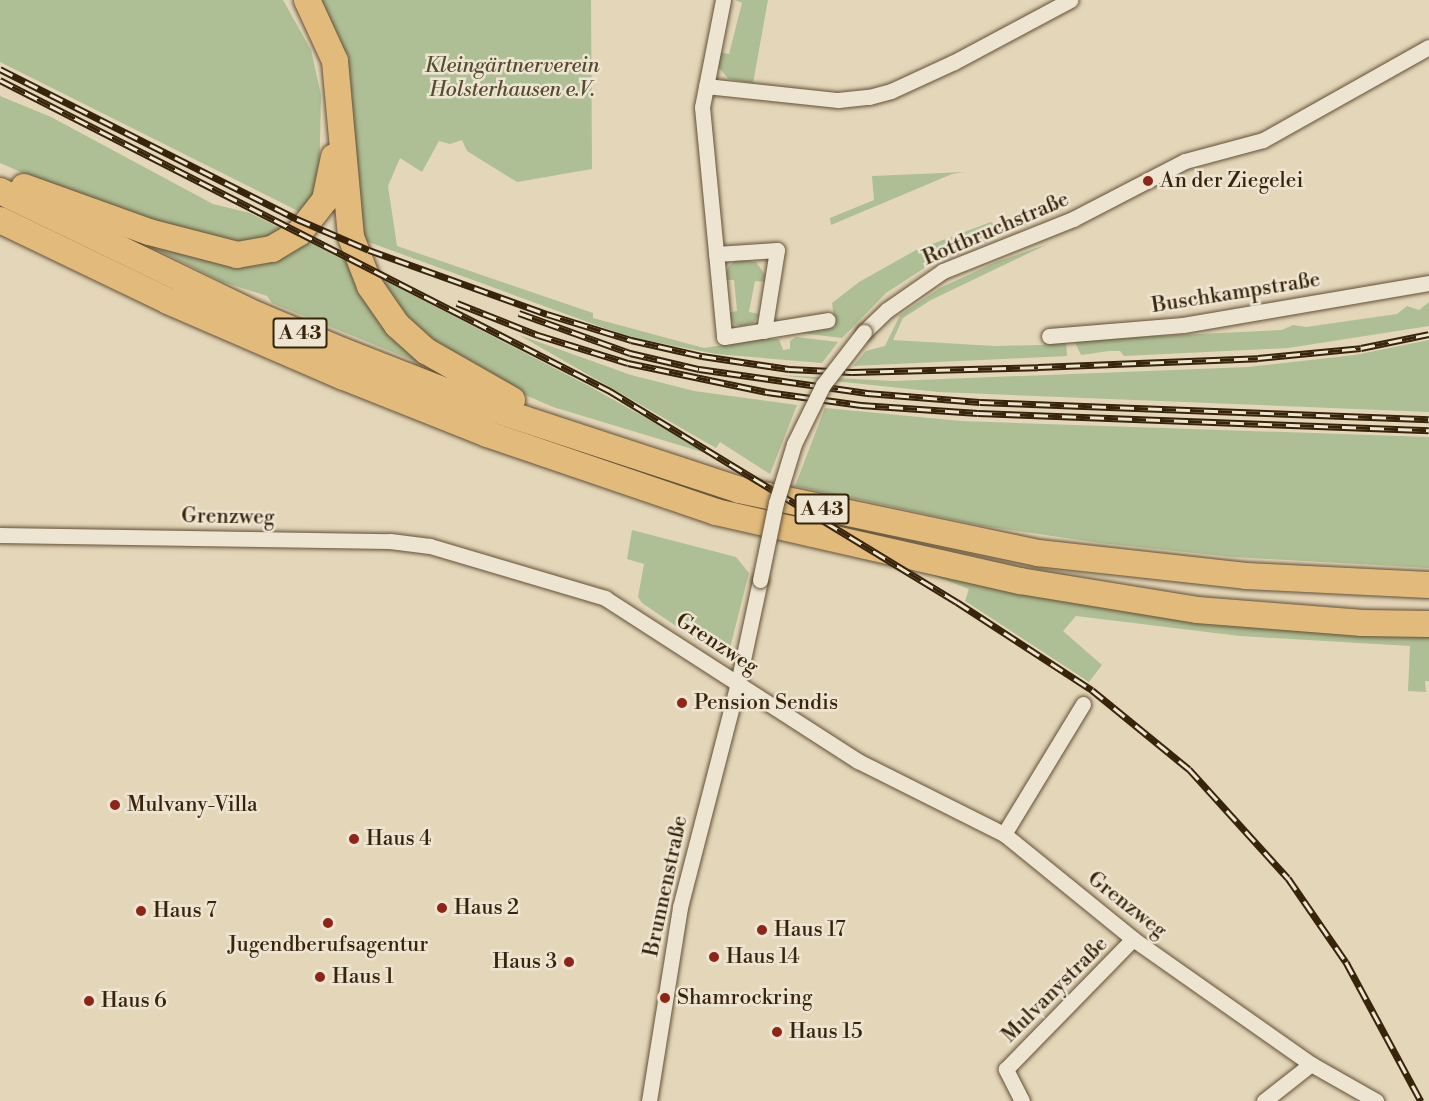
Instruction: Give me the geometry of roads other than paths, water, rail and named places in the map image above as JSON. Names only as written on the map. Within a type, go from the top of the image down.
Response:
[{"type":"highway","points":[[0,177],[96,214],[206,249],[237,255],[272,249],[287,242],[319,210],[334,168],[328,76],[323,54],[294,0]]},
{"type":"highway","points":[[307,0],[335,61],[351,237],[378,300],[404,332],[453,370],[611,449]]},
{"type":"highway","name":"A 43","points":[[0,191],[257,315],[478,404],[738,490],[1038,553],[1246,576],[1429,585]]},
{"type":"highway","name":"A 43","points":[[0,220],[168,301],[344,377],[487,434],[716,512],[946,566],[1131,597],[1429,608]]},
{"type":"highway","points":[[1131,597],[1197,610],[1362,623],[1429,624]]},
{"type":"street","points":[[723,0],[706,86],[703,127],[724,337],[828,321]]},
{"type":"street","points":[[706,86],[838,100],[869,97],[891,91],[954,62],[1070,0]]},
{"type":"street","name":"Rottbruchstraße","points":[[738,683],[776,503],[794,444],[823,385],[864,332],[894,304],[943,271],[1088,212],[1185,161],[1263,140],[1429,47]]},
{"type":"street","points":[[716,254],[777,250],[764,331]]},
{"type":"street","name":"Buschkampstraße","points":[[1049,336],[1184,325],[1429,283]]},
{"type":"street","name":"Grenzweg","points":[[0,535],[390,541],[430,546],[605,598],[858,761],[1004,834],[1133,939],[1311,1064],[1376,1101]]},
{"type":"street","name":"Brunnenstraße","points":[[649,1101],[680,907],[738,683]]},
{"type":"street","points":[[1004,834],[1083,704]]},
{"type":"street","name":"Mulvanystraße","points":[[1022,1101],[1006,1069],[1133,939]]},
{"type":"street","points":[[1264,1101],[1311,1064]]},
{"type":"railway","points":[[0,69],[297,219],[369,250],[547,314],[631,340],[702,356],[789,369],[852,372],[1038,367],[1258,358],[1361,348],[1429,334]]},
{"type":"railway","points":[[0,80],[610,391],[957,602],[1092,690],[1189,769],[1288,878],[1346,962],[1421,1101]]},
{"type":"railway","points":[[457,303],[538,335],[628,363],[767,392],[861,405],[978,413],[1429,430]]},
{"type":"railway","points":[[519,313],[630,353],[699,369],[867,393],[980,402],[1429,419]]},
{"type":"place","name":"An der Ziegelei","points":[[1148,181]]},
{"type":"place","name":"Pension Sendis","points":[[682,703]]},
{"type":"place","name":"Mulvany-Villa","points":[[115,805]]},
{"type":"place","name":"Haus 4","points":[[354,839]]},
{"type":"place","name":"Haus 2","points":[[442,908]]},
{"type":"place","name":"Haus 7","points":[[141,911]]},
{"type":"place","name":"Jugendberufsagentur","points":[[328,923]]},
{"type":"place","name":"Haus 17","points":[[762,930]]},
{"type":"place","name":"Haus 14","points":[[714,957]]},
{"type":"place","name":"Haus 3","points":[[569,962]]},
{"type":"place","name":"Haus 1","points":[[320,977]]},
{"type":"place","name":"Shamrockring","points":[[665,998]]},
{"type":"place","name":"Haus 6","points":[[89,1001]]},
{"type":"place","name":"Haus 15","points":[[777,1032]]},
{"type":"park label","name":"Kleingärtnerverein Holsterhausen e.V.","points":[[512,78]]}]
